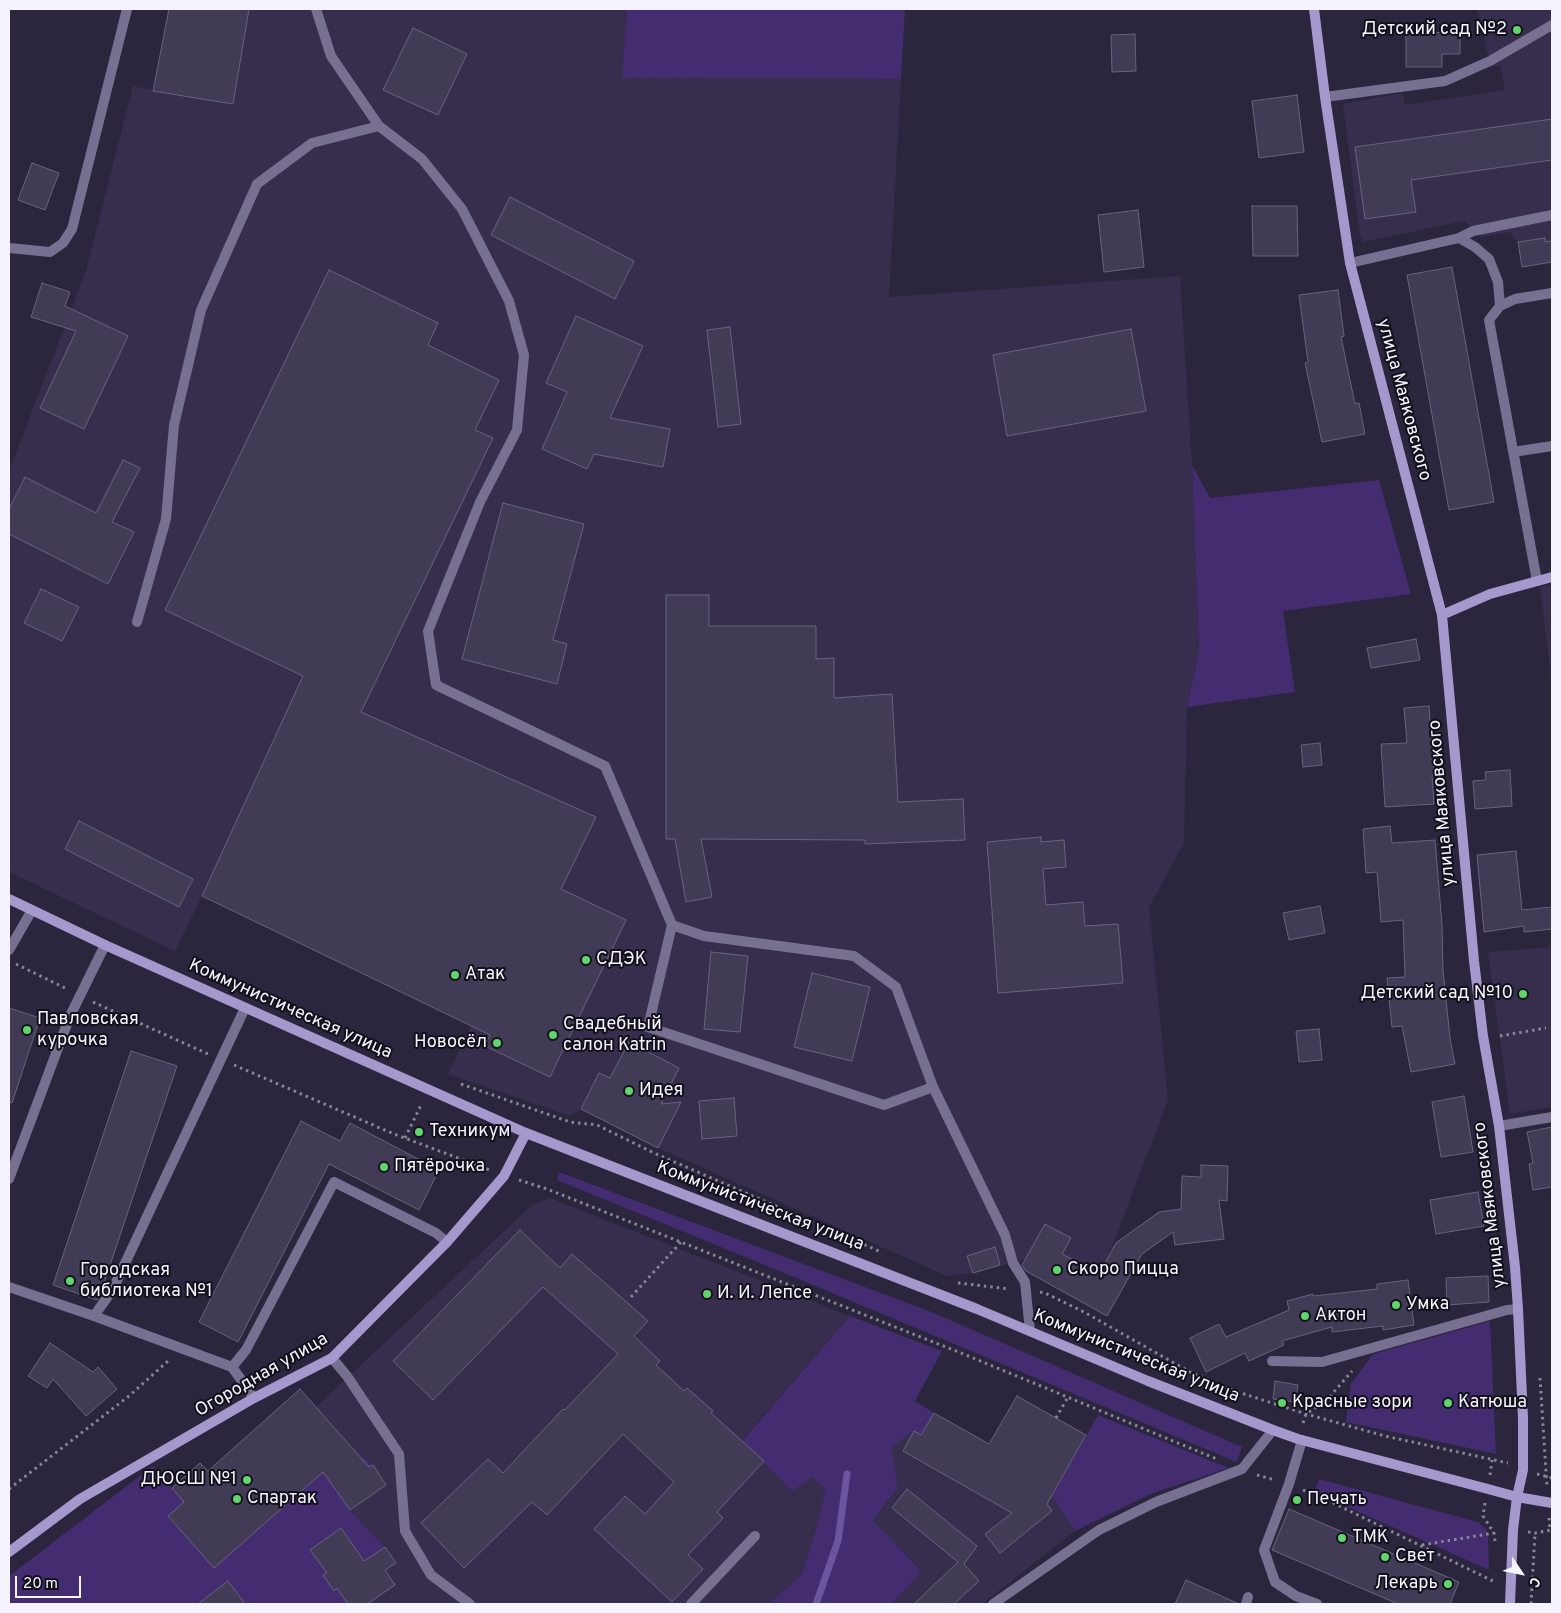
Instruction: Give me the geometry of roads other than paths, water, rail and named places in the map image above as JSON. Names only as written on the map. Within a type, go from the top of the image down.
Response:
[{"type":"street","points":[[9,248],[50,252],[63,243],[72,228],[127,9]]},
{"type":"street","points":[[316,9],[331,56],[379,126],[422,159],[462,209],[509,301],[524,355],[517,430],[480,502],[428,631],[436,686],[605,766],[672,925],[648,1027],[884,1105],[933,1087]]},
{"type":"street","name":"улица Маяковского","points":[[1314,9],[1350,263],[1442,615],[1474,961],[1483,1036],[1499,1126],[1518,1309],[1523,1418],[1523,1470],[1517,1497],[1510,1604]]},
{"type":"street","points":[[1325,97],[1445,81],[1490,61],[1552,25]]},
{"type":"street","points":[[137,622],[166,519],[174,425],[201,310],[257,184],[312,143],[379,126]]},
{"type":"street","points":[[1350,263],[1459,238],[1473,230],[1552,215]]},
{"type":"street","points":[[1459,238],[1476,247],[1488,259],[1498,282],[1500,306]]},
{"type":"street","points":[[1537,581],[1489,320],[1500,306],[1515,299],[1552,292]]},
{"type":"street","points":[[1513,452],[1552,446]]},
{"type":"street","points":[[1442,615],[1490,594],[1552,577]]},
{"type":"street","name":"Коммунистическая улица","points":[[9,899],[105,945],[526,1133],[1030,1330],[1157,1384],[1273,1430],[1302,1440],[1517,1497],[1552,1502]]},
{"type":"street","points":[[9,950],[32,910]]},
{"type":"street","points":[[672,925],[704,936],[854,956],[896,987],[933,1087],[1005,1235],[1013,1263],[1025,1282],[1030,1330]]},
{"type":"street","points":[[9,1179],[70,1016],[105,945]]},
{"type":"street","points":[[94,1316],[113,1289],[245,1008]]},
{"type":"street","points":[[1499,1126],[1552,1117]]},
{"type":"street","name":"Огородная улица","points":[[9,1552],[80,1499],[254,1398],[332,1358],[448,1242],[504,1176],[526,1133]]},
{"type":"street","points":[[232,1367],[246,1350],[334,1182],[436,1233],[448,1242]]},
{"type":"street","points":[[9,1287],[232,1367],[254,1398]]},
{"type":"street","points":[[1272,1361],[1322,1362],[1507,1310],[1518,1309]]},
{"type":"street","points":[[332,1358],[347,1376],[400,1454],[405,1531],[431,1575],[470,1604]]},
{"type":"street","points":[[993,1604],[1099,1530],[1156,1502],[1242,1470],[1273,1430]]},
{"type":"street","points":[[1302,1440],[1264,1550],[1275,1582],[1296,1596],[1317,1604]]},
{"type":"street","points":[[691,1604],[755,1536]]},
{"type":"waterway","points":[[816,1604],[838,1541],[847,1474]]},
{"type":"place","name":"Детский сад №2","points":[[1517,30]]},
{"type":"place","name":"СДЭК","points":[[586,960]]},
{"type":"place","name":"Атак","points":[[455,975]]},
{"type":"place","name":"Детский сад №10","points":[[1523,994]]},
{"type":"place","name":"Павловская курочка","points":[[27,1030]]},
{"type":"place","name":"Свадебный салон Katrin","points":[[553,1035]]},
{"type":"place","name":"Новосёл","points":[[497,1043]]},
{"type":"place","name":"Идея","points":[[629,1091]]},
{"type":"place","name":"Техникум","points":[[419,1132]]},
{"type":"place","name":"Пятёрочка","points":[[384,1167]]},
{"type":"place","name":"Скоро Пицца","points":[[1057,1270]]},
{"type":"place","name":"Городская библиотека №1","points":[[70,1281]]},
{"type":"place","name":"И. И. Лепсе","points":[[707,1294]]},
{"type":"place","name":"Умка","points":[[1396,1305]]},
{"type":"place","name":"Актон","points":[[1305,1316]]},
{"type":"place","name":"Красные зори","points":[[1282,1403]]},
{"type":"place","name":"Катюша","points":[[1448,1403]]},
{"type":"place","name":"ДЮСШ №1","points":[[247,1480]]},
{"type":"place","name":"Спартак","points":[[237,1499]]},
{"type":"place","name":"Печать","points":[[1297,1500]]},
{"type":"place","name":"ТМК","points":[[1342,1538]]},
{"type":"place","name":"Свет","points":[[1385,1557]]},
{"type":"place","name":"Лекарь","points":[[1448,1584]]}]
